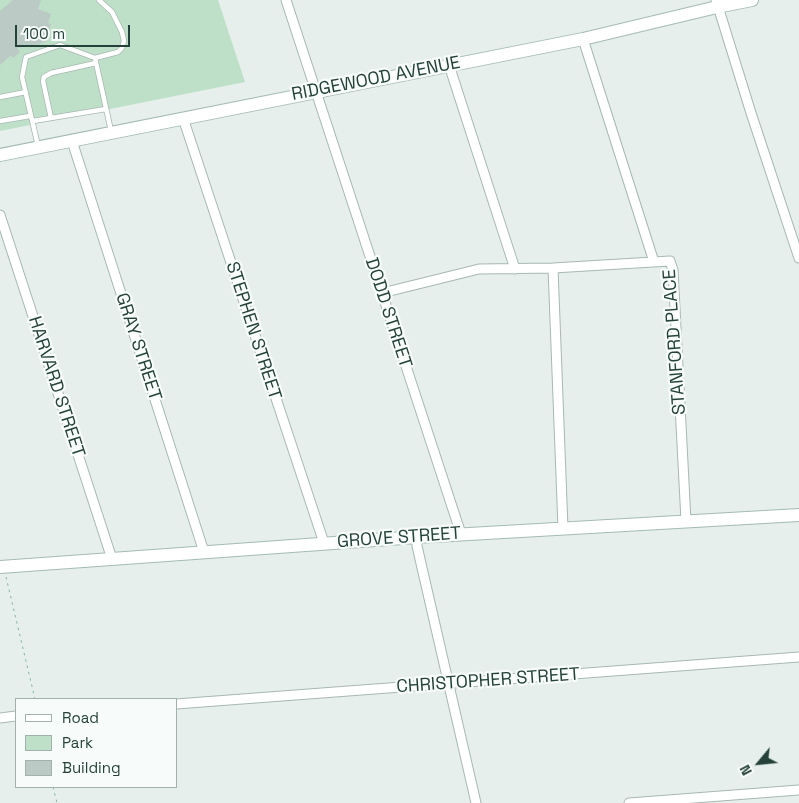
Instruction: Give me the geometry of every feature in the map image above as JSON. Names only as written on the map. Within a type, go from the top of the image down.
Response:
[{"type":"main road","name":"RIDGEWOOD AVENUE","points":[[0,155],[583,39],[717,3],[752,0]]},
{"type":"main road","name":"GROVE STREET","points":[[2,566],[112,560],[417,536],[799,515]]},
{"type":"street","name":"DODD STREET","points":[[286,0],[461,534]]},
{"type":"street","points":[[717,3],[799,258]]},
{"type":"street","name":"STANFORD PLACE","points":[[583,39],[654,262],[670,261],[673,270],[686,522]]},
{"type":"street","points":[[449,65],[515,269]]},
{"type":"street","name":"STEPHEN STREET","points":[[183,118],[324,544]]},
{"type":"street","name":"GRAY STREET","points":[[72,141],[204,552]]},
{"type":"street","name":"HARVARD STREET","points":[[0,215],[112,560]]},
{"type":"street","points":[[382,293],[479,269],[553,268],[654,262]]},
{"type":"street","points":[[553,268],[563,528]]},
{"type":"street","points":[[417,536],[417,546],[476,803]]},
{"type":"street","name":"CHRISTOPHER STREET","points":[[178,704],[799,657]]},
{"type":"street","points":[[0,718],[15,716]]},
{"type":"street","points":[[629,803],[799,790]]},
{"type":"lane","points":[[51,118],[43,81],[44,77],[51,73],[118,52],[122,48],[124,41],[122,32],[112,12],[99,0]]},
{"type":"lane","points":[[38,147],[22,76],[26,57],[60,45],[96,60]]},
{"type":"lane","points":[[96,60],[112,132]]},
{"type":"lane","points":[[0,97],[26,92]]},
{"type":"lane","points":[[33,122],[106,109]]},
{"type":"lane","points":[[0,122],[30,116]]},
{"type":"path","points":[[2,566],[35,698]]},
{"type":"path","points":[[53,788],[57,803]]},
{"type":"green space","points":[[0,0],[218,0],[245,82],[0,131]]},
{"type":"building","points":[[13,0],[41,0],[38,9],[51,14],[48,23],[51,24],[46,42],[17,48],[20,52],[13,58],[11,55],[0,65],[0,11]]}]
